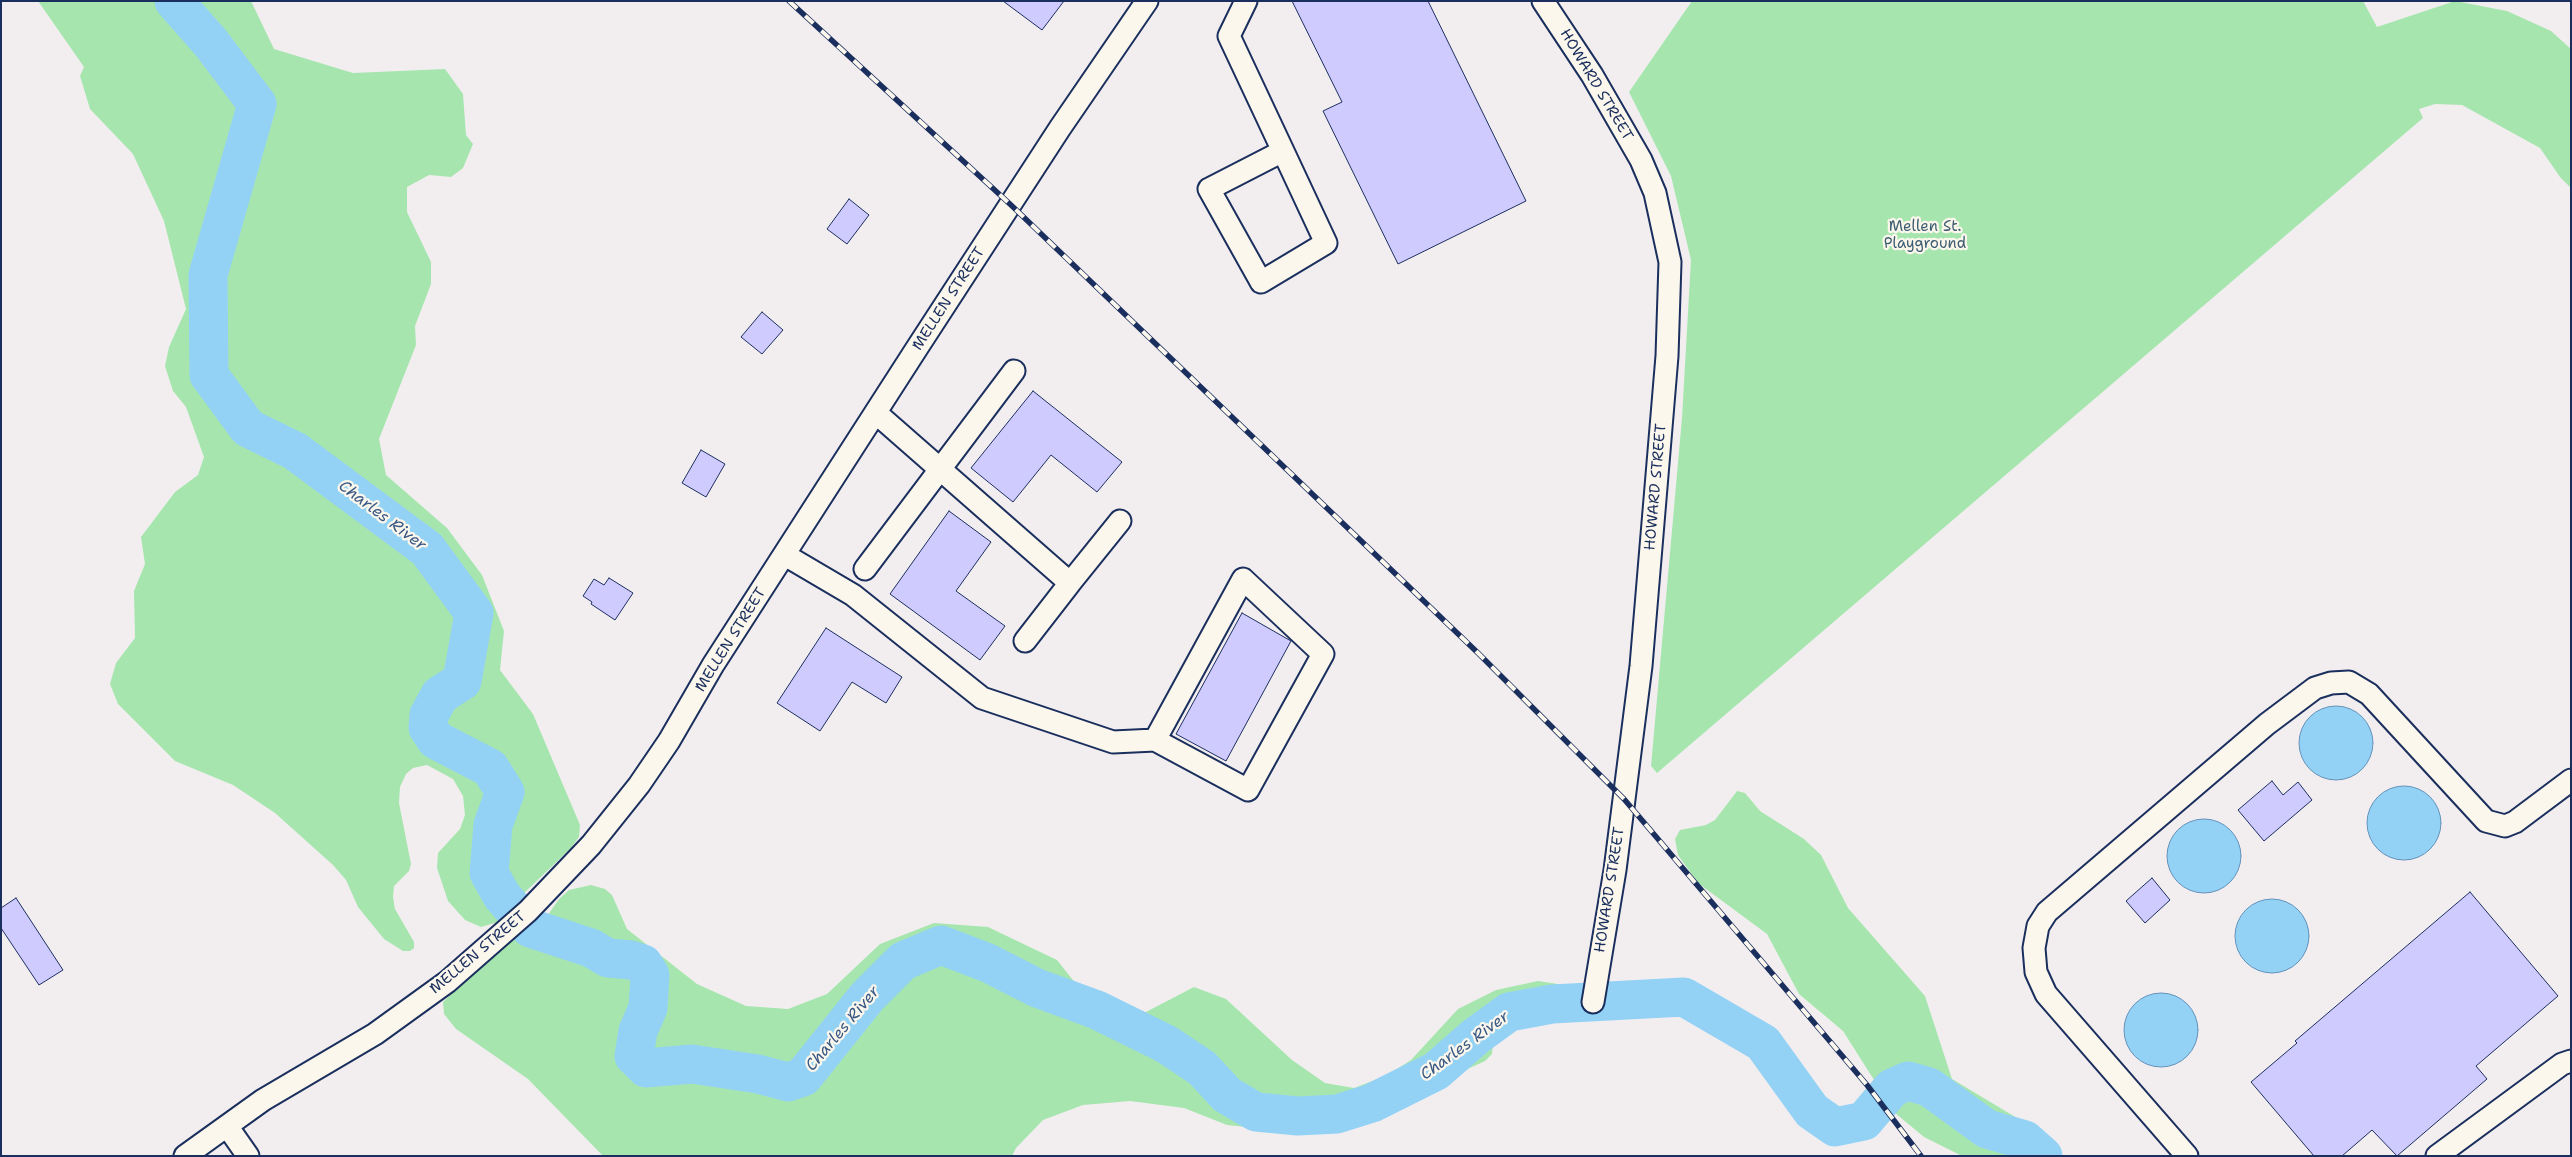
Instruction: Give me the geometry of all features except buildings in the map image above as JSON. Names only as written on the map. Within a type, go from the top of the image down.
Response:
[{"type":"street","name":"MELLEN STREET","points":[[185,1156],[263,1100],[375,1034],[446,982],[521,918],[590,845],[639,785],[1060,128],[1147,1]]},
{"type":"street","points":[[1246,1],[1229,36],[1283,151],[1326,243],[1261,282],[1209,189],[1283,151]]},
{"type":"street","name":"HOWARD STREET","points":[[1543,1],[1592,74],[1641,160],[1655,193],[1670,262],[1667,356],[1641,666],[1615,870],[1593,1002]]},
{"type":"street","points":[[865,569],[939,468],[1014,371]]},
{"type":"street","points":[[876,413],[1070,583]]},
{"type":"street","points":[[1025,640],[1120,522]]},
{"type":"street","points":[[785,555],[853,595],[982,698],[1113,742],[1155,740],[1248,790],[1323,654],[1242,580],[1155,740]]},
{"type":"street","points":[[2187,1156],[2046,994],[2036,972],[2034,948],[2038,926],[2047,912],[2275,718],[2315,688],[2331,683],[2348,682],[2369,694],[2486,821],[2505,826],[2515,822],[2571,780]]},
{"type":"street","points":[[2438,1156],[2566,1062]]},
{"type":"street","points":[[227,1126],[248,1156]]},
{"type":"green space","points":[[38,1],[251,1],[274,49],[353,73],[445,69],[463,94],[466,135],[473,144],[463,168],[451,177],[429,175],[407,187],[407,212],[431,262],[431,284],[415,326],[416,345],[379,439],[386,475],[447,528],[482,575],[504,631],[500,670],[533,714],[580,825],[579,837],[571,848],[519,898],[511,914],[498,922],[481,927],[465,920],[448,901],[437,868],[438,853],[460,829],[465,815],[463,796],[453,779],[427,765],[413,768],[406,774],[400,787],[399,803],[411,864],[409,871],[394,886],[393,897],[395,909],[414,942],[414,948],[410,951],[403,951],[384,939],[358,907],[346,880],[333,865],[275,813],[233,785],[175,761],[118,704],[110,684],[116,663],[135,638],[134,591],[145,564],[141,537],[175,492],[198,475],[204,457],[186,407],[173,391],[165,366],[169,347],[186,309],[164,221],[133,154],[90,109],[80,76],[84,67]]},
{"type":"green space","name":"Mellen St. Playground","points":[[1692,1],[2363,1],[2377,27],[2455,1],[2507,11],[2551,31],[2571,49],[2571,188],[2560,177],[2540,148],[2462,105],[2435,104],[2419,109],[2423,118],[1657,773],[1651,766],[1682,418],[1691,260],[1671,176],[1629,92]]},
{"type":"green space","points":[[1737,791],[1745,793],[1760,811],[1804,839],[1821,855],[1848,908],[1925,996],[1952,1079],[2037,1130],[2057,1156],[1962,1156],[1924,1137],[1895,1113],[1843,1031],[1799,994],[1767,934],[1698,883],[1678,855],[1675,839],[1680,830],[1706,825],[1715,820]]},
{"type":"green space","points":[[591,885],[605,889],[612,895],[627,929],[697,984],[746,1006],[788,1009],[827,994],[880,944],[934,923],[988,927],[1057,960],[1084,994],[1118,1010],[1144,1013],[1194,987],[1226,999],[1292,1060],[1325,1083],[1354,1088],[1388,1075],[1411,1060],[1458,1009],[1496,990],[1538,981],[1564,985],[1570,991],[1571,998],[1564,1008],[1509,1026],[1498,1034],[1493,1042],[1492,1054],[1485,1061],[1346,1125],[1284,1131],[1227,1125],[1184,1108],[1130,1101],[1083,1105],[1043,1120],[1016,1148],[1012,1156],[603,1156],[528,1079],[456,1029],[444,1014],[443,1002],[518,930],[533,927],[545,919],[559,899],[569,890]]},
{"type":"water","points":[[2336,706],[2350,709],[2362,717],[2370,729],[2373,743],[2370,757],[2362,769],[2350,777],[2336,780],[2322,777],[2310,769],[2302,757],[2299,743],[2302,729],[2310,717],[2322,709]]},
{"type":"water","points":[[2404,786],[2418,789],[2430,797],[2438,809],[2441,823],[2438,837],[2430,849],[2418,857],[2404,860],[2390,857],[2378,849],[2370,837],[2367,823],[2370,809],[2378,797],[2390,789]]},
{"type":"water","points":[[2204,819],[2218,822],[2230,830],[2238,842],[2241,856],[2238,870],[2230,882],[2218,890],[2204,893],[2190,890],[2178,882],[2170,870],[2167,856],[2170,842],[2178,830],[2190,822]]},
{"type":"water","points":[[2272,899],[2286,902],[2298,910],[2306,922],[2309,936],[2306,950],[2298,962],[2286,970],[2272,973],[2258,970],[2246,962],[2238,950],[2235,936],[2238,922],[2246,910],[2258,902]]},
{"type":"water","points":[[2161,993],[2175,996],[2187,1004],[2195,1016],[2198,1030],[2195,1044],[2187,1056],[2175,1064],[2161,1067],[2147,1064],[2135,1056],[2127,1044],[2124,1030],[2127,1016],[2135,1004],[2147,996]]},
{"type":"waterway","name":"Charles River","points":[[174,1],[211,43],[257,104],[208,275],[209,375],[248,428],[295,451],[427,549],[474,613],[462,681],[440,695],[429,715],[428,728],[436,740],[490,768],[505,792],[493,825],[489,873],[502,896],[530,928],[591,948],[608,958],[631,960],[643,964],[650,975],[648,1008],[638,1031],[634,1056],[646,1068],[692,1064],[758,1074],[788,1082],[803,1077],[867,997],[903,961],[941,945],[988,963],[1037,988],[1097,1010],[1166,1044],[1202,1068],[1227,1095],[1256,1112],[1298,1116],[1337,1114],[1372,1103],[1436,1071],[1476,1036],[1509,1012],[1552,1004],[1684,997],[1763,1043],[1812,1111],[1835,1127],[1864,1121],[1892,1088],[1908,1081],[1929,1087],[1987,1129],[2025,1140],[2043,1156]]},
{"type":"railway","points":[[789,1],[1011,205],[1478,653],[1624,799],[1867,1085],[1921,1156]]}]
